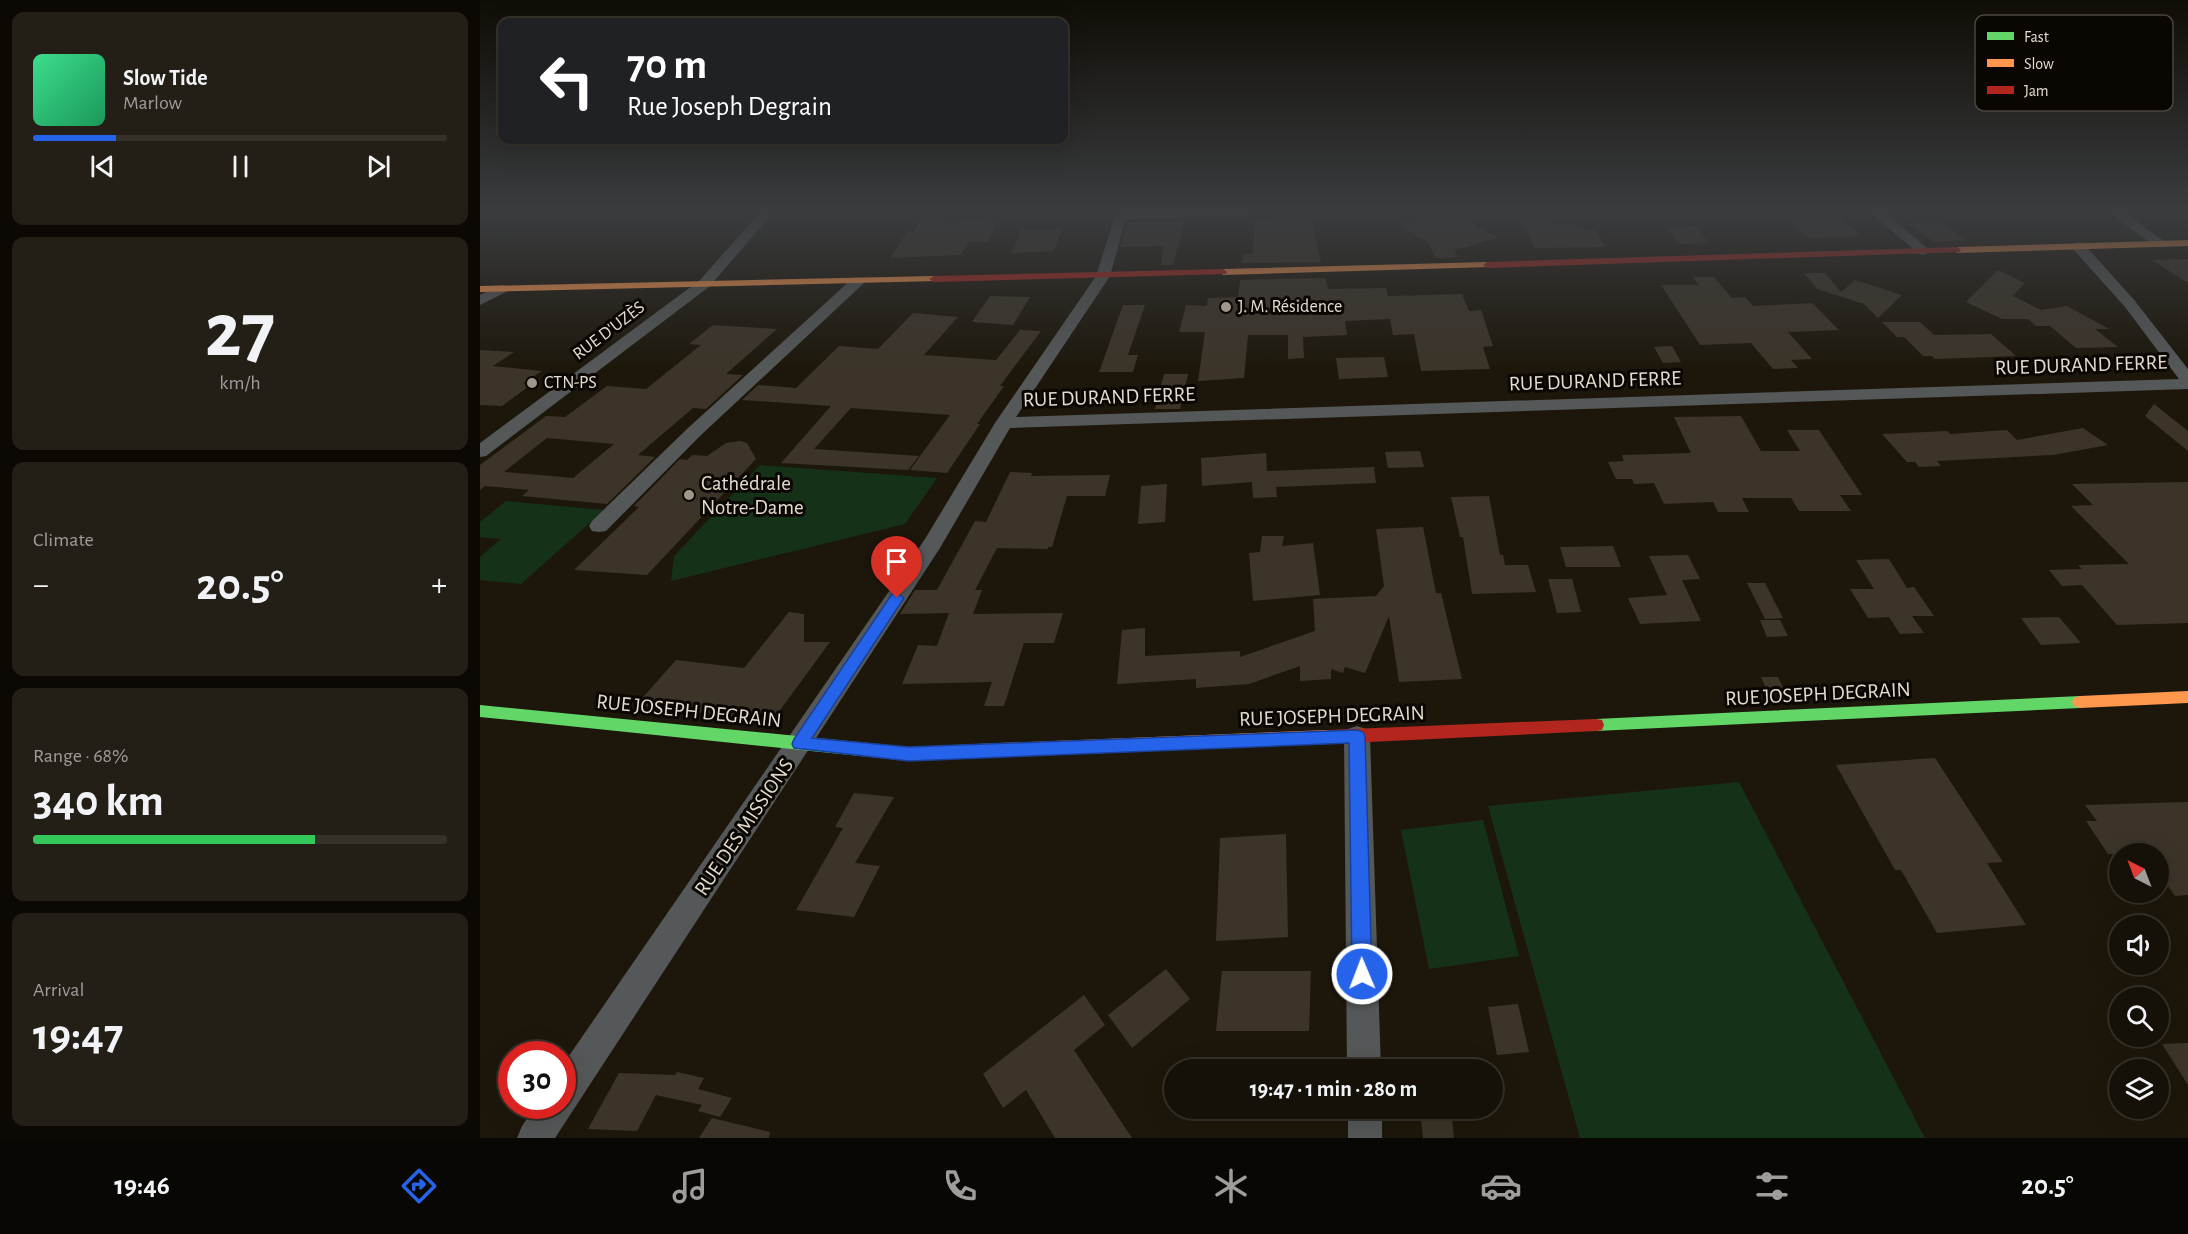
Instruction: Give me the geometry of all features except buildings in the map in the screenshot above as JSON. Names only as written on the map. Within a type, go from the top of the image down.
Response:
[{"type":"street","name":"RUE D'UZÈS","points":[[480,452],[705,283],[723,262]]},
{"type":"street","name":"RUE DES MISSIONS","points":[[576,1075],[933,543],[1004,423],[1103,276],[1107,262]]},
{"type":"street","points":[[480,289],[1103,276],[1559,262]]},
{"type":"street","points":[[2092,262],[2130,304],[2188,382]]},
{"type":"street","points":[[599,526],[694,432],[858,281]]},
{"type":"street","points":[[480,301],[501,289]]},
{"type":"street","name":"RUE DURAND FERRE","points":[[1004,423],[2188,382]]},
{"type":"street","name":"RUE JOSEPH DEGRAIN","points":[[480,711],[909,754],[1357,736],[2188,697]]},
{"type":"street","points":[[1357,736],[1364,1059]]},
{"type":"street","points":[[534,1138],[547,1119]]},
{"type":"street","points":[[1365,1119],[1365,1138]]},
{"type":"green space","points":[[760,465],[937,478],[905,524],[671,581],[674,556]]},
{"type":"green space","points":[[506,501],[604,510],[521,584],[480,580],[480,557],[501,539],[480,537],[480,522]]},
{"type":"green space","points":[[1739,782],[1925,1138],[1580,1138],[1488,806]]},
{"type":"green space","points":[[1483,820],[1519,956],[1429,969],[1401,830]]},
{"type":"traffic: fast","points":[[1596,725],[2080,702]]},
{"type":"traffic: fast","points":[[480,711],[909,754],[977,751]]},
{"type":"traffic: slow","points":[[1223,272],[1487,265]]},
{"type":"traffic: slow","points":[[480,289],[934,279]]},
{"type":"traffic: slow","points":[[2080,702],[2188,697]]},
{"type":"traffic: slow","points":[[977,751],[1328,737]]},
{"type":"traffic: jam","points":[[1487,265],[1578,262]]},
{"type":"traffic: jam","points":[[934,279],[1223,272]]},
{"type":"traffic: jam","points":[[1328,737],[1596,725]]},
{"type":"place","name":"J. M. Résidence","points":[[1226,307]]},
{"type":"place","name":"CTN-PS","points":[[532,383]]},
{"type":"place","name":"Cathédrale Notre-Dame","points":[[689,495]]},
{"type":"route","points":[[897,598],[800,744],[909,754],[1357,736],[1362,974]]}]
